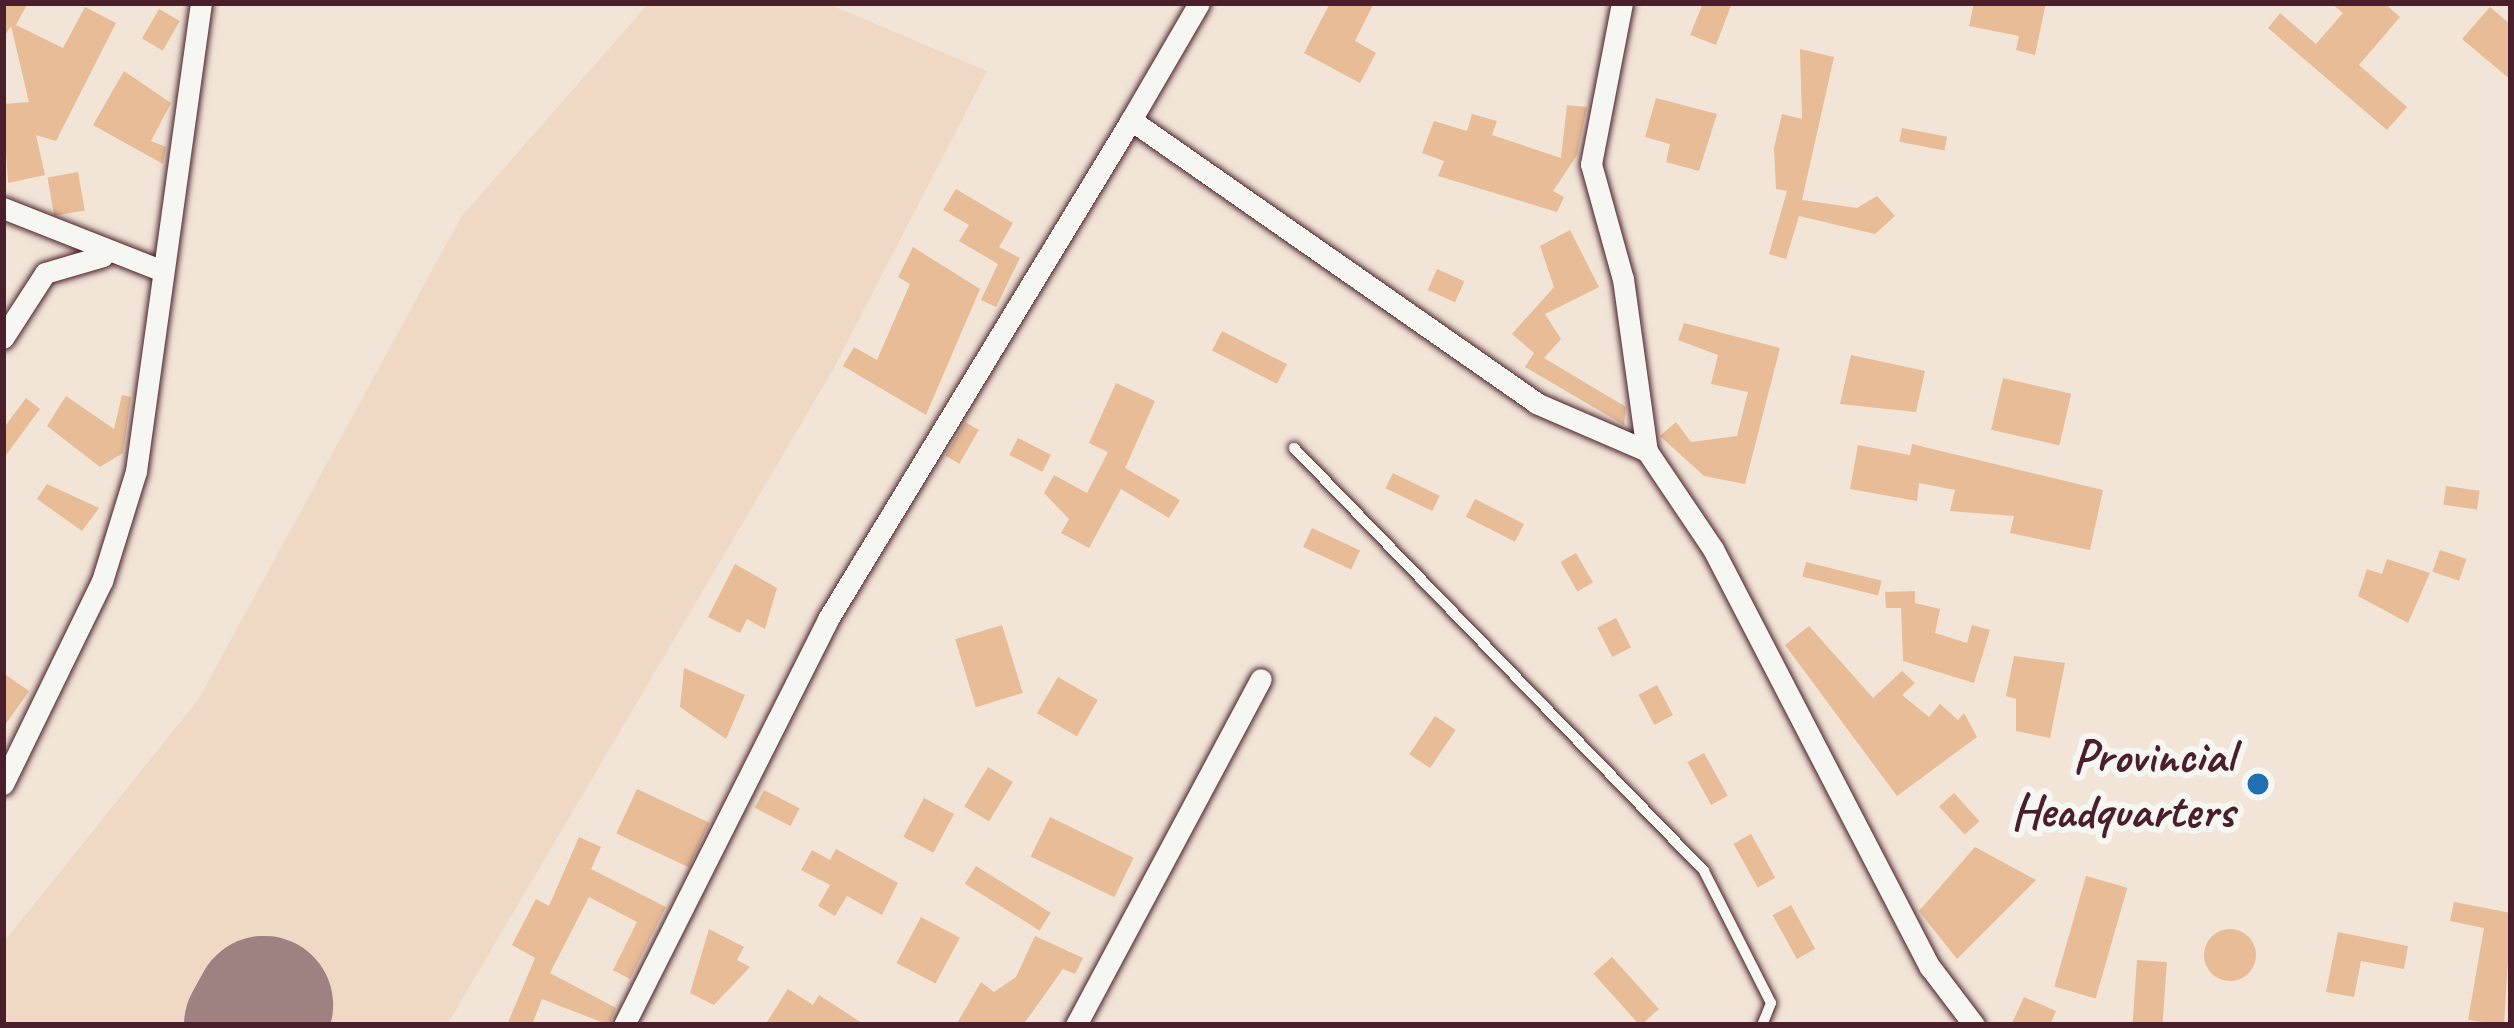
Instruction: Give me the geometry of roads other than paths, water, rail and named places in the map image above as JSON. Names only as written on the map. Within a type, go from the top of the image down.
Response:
[{"type":"street","points":[[3,784],[102,580],[136,470],[158,269],[201,3]]},
{"type":"street","points":[[623,1025],[828,619],[1199,3]]},
{"type":"street","points":[[1622,3],[1591,164],[1623,279],[1647,452],[1713,549],[1930,968],[1974,1025]]},
{"type":"street","points":[[1131,120],[1536,403],[1647,452]]},
{"type":"street","points":[[3,208],[65,224],[103,256],[158,269]]},
{"type":"street","points":[[3,338],[45,273],[103,256]]},
{"type":"street","points":[[1076,1025],[1261,679]]},
{"type":"lane","points":[[1294,448],[1704,871],[1771,1003],[1762,1025]]},
{"type":"place","name":"Provincial Headquarters","points":[[2258,784]]}]
